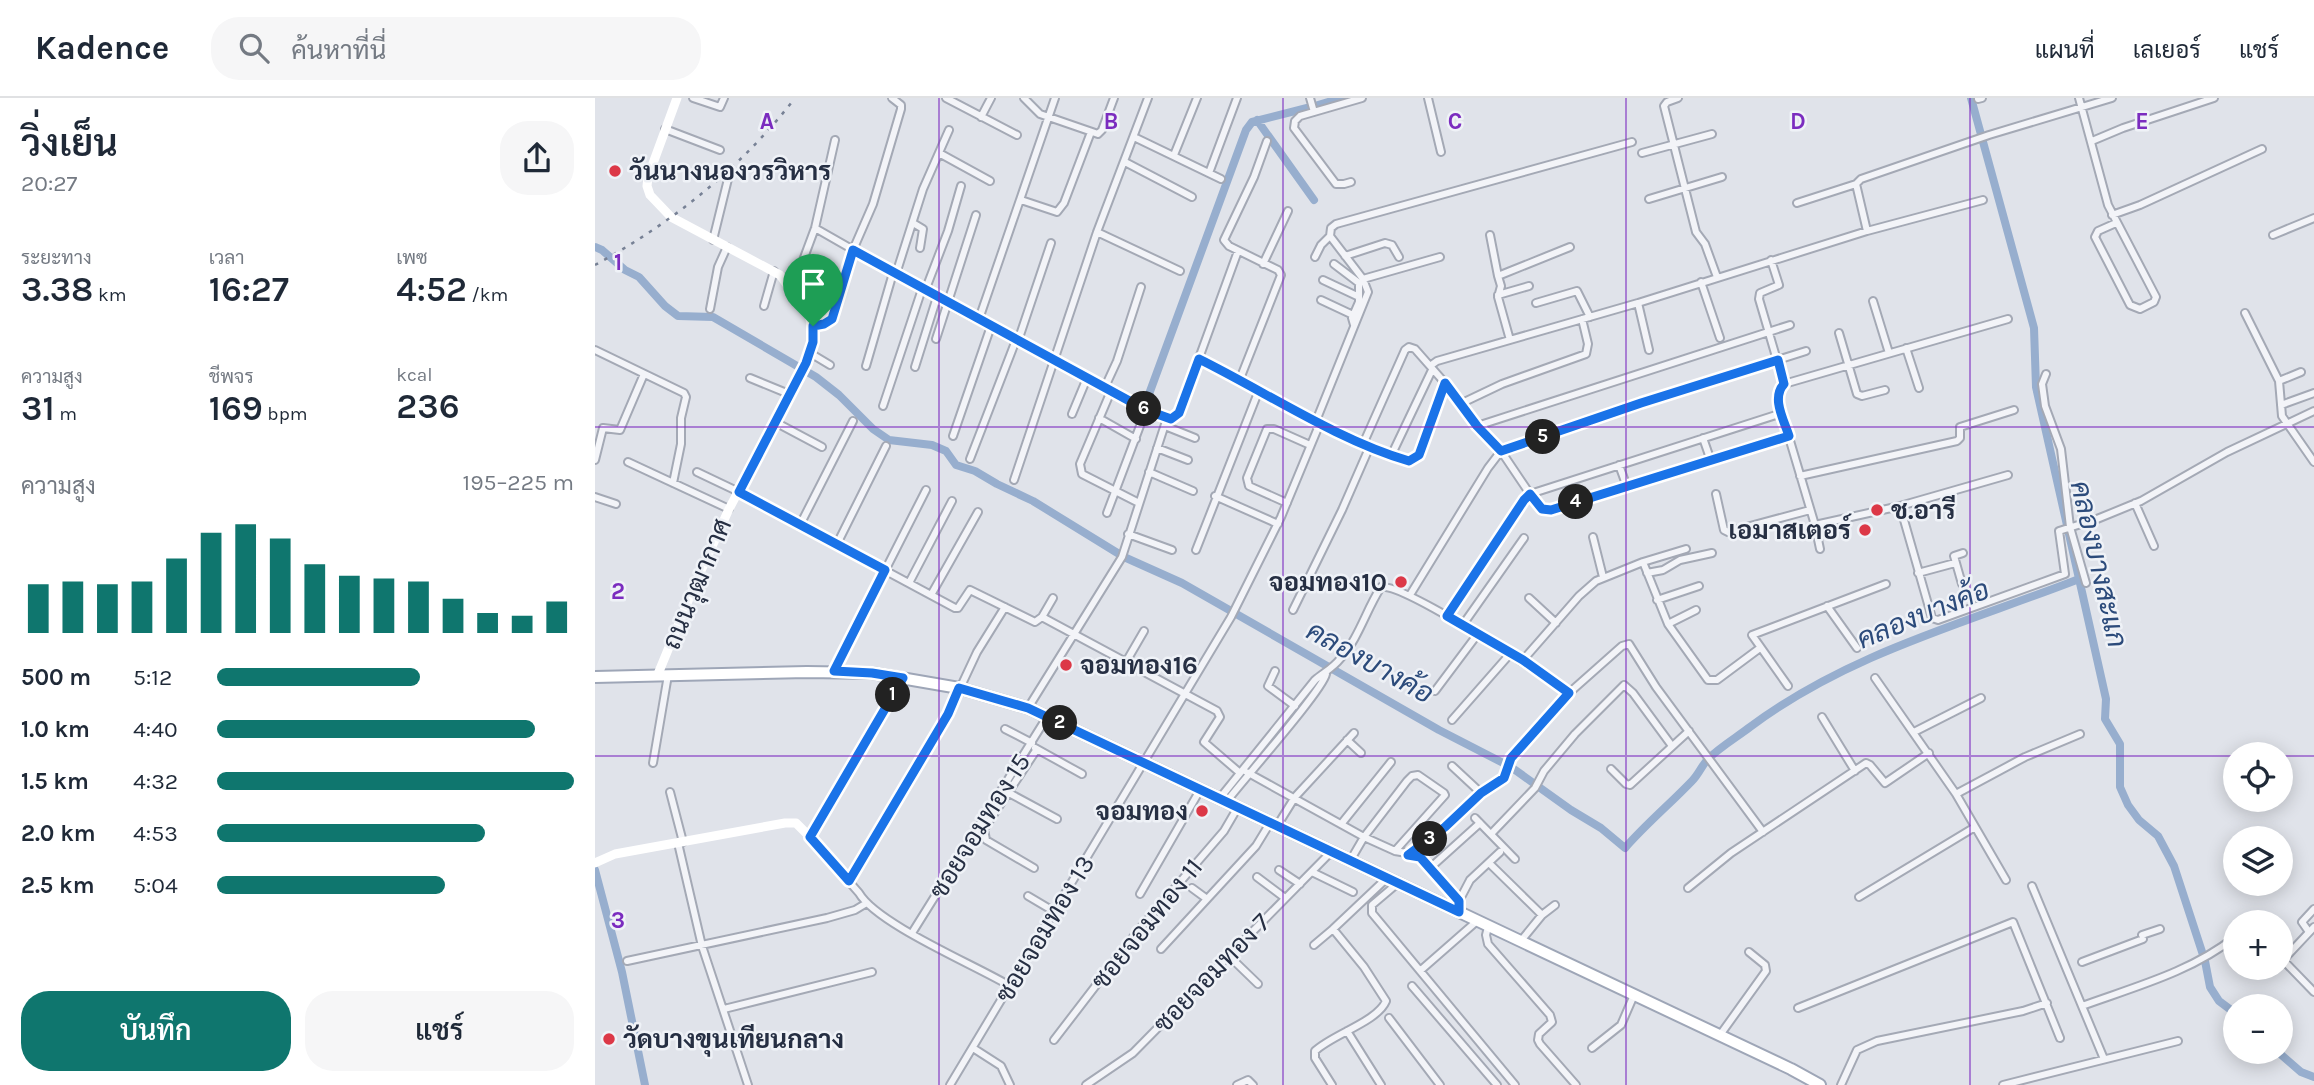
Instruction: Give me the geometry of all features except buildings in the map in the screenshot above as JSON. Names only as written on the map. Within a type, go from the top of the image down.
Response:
[{"type":"main road","points":[[677,98],[648,177],[650,195],[671,217],[774,271],[792,290],[813,326]]},
{"type":"main road","name":"ถนนวุฒากาศ","points":[[663,674],[695,584],[730,509],[806,363],[813,326]]},
{"type":"main road","points":[[595,677],[834,671],[872,673],[959,688],[1028,708],[1392,881],[1459,906],[1488,927],[1720,1035],[1820,1085]]},
{"type":"main road","points":[[597,861],[615,854],[791,822],[800,825],[810,837],[903,678]]},
{"type":"street","points":[[693,98],[720,107],[724,98]]},
{"type":"street","points":[[813,326],[832,319],[853,250],[873,204],[901,109],[901,105],[893,98]]},
{"type":"street","points":[[946,98],[1017,135]]},
{"type":"street","points":[[981,117],[991,98]]},
{"type":"street","points":[[1024,98],[1037,112],[1098,134],[1114,98]]},
{"type":"street","points":[[979,319],[1055,98]]},
{"type":"street","points":[[1014,480],[1097,232],[1149,98]]},
{"type":"street","points":[[1174,155],[1198,98]]},
{"type":"street","points":[[1209,173],[1237,98]]},
{"type":"street","points":[[1310,98],[1314,112]]},
{"type":"street","points":[[1351,181],[1336,184],[1294,128],[1295,121],[1300,116],[1362,98]]},
{"type":"street","points":[[1428,98],[1441,152]]},
{"type":"street","points":[[1678,98],[1664,106],[1696,232],[1705,244],[1717,277]]},
{"type":"street","points":[[2079,98],[2112,215],[2156,297],[2154,302],[2140,309],[2130,305],[2095,237],[2098,231],[2116,223]]},
{"type":"street","points":[[1797,203],[1989,135],[2112,98]]},
{"type":"street","points":[[2092,141],[2214,98]]},
{"type":"street","points":[[665,129],[720,150]]},
{"type":"street","points":[[866,366],[923,190],[949,131]]},
{"type":"street","points":[[1021,201],[1057,212],[1064,203],[1091,132]]},
{"type":"street","points":[[1642,153],[1712,134]]},
{"type":"street","points":[[1135,137],[1221,179]]},
{"type":"street","points":[[792,290],[815,228],[835,139]]},
{"type":"street","points":[[1240,379],[1281,275],[1278,270],[1238,251],[1224,240],[1254,177],[1267,141]]},
{"type":"street","points":[[1440,257],[1363,279],[1330,236],[1331,228],[1336,224],[1632,142]]},
{"type":"street","points":[[2112,215],[2140,205],[2262,149]]},
{"type":"street","points":[[939,153],[990,181]]},
{"type":"street","points":[[1125,162],[1192,197]]},
{"type":"street","points":[[1649,199],[1722,177]]},
{"type":"street","points":[[713,240],[728,180]]},
{"type":"street","points":[[1856,184],[1867,231]]},
{"type":"street","points":[[883,406],[961,186]]},
{"type":"street","points":[[1391,456],[1431,368],[1437,361],[1637,303],[1867,231],[1983,200]]},
{"type":"street","points":[[1263,264],[1289,211]]},
{"type":"street","points":[[936,339],[976,215]]},
{"type":"street","points":[[2273,235],[2314,218]]},
{"type":"street","points":[[913,223],[923,229],[920,248]]},
{"type":"street","points":[[815,228],[949,304],[1146,410],[1167,418],[1175,418],[1179,413],[1238,251]]},
{"type":"street","points":[[1097,232],[1180,271]]},
{"type":"street","points":[[1490,235],[1500,286],[1498,295],[1510,340]]},
{"type":"street","points":[[1315,257],[1324,240],[1330,236]]},
{"type":"street","points":[[970,459],[1017,340],[1051,243]]},
{"type":"street","points":[[1345,256],[1385,243],[1392,245],[1399,257]]},
{"type":"street","points":[[710,309],[718,267],[726,247]]},
{"type":"street","points":[[1498,276],[1570,247]]},
{"type":"street","points":[[1771,260],[1779,285],[1759,293],[1759,296],[1784,384]]},
{"type":"street","points":[[1334,264],[1357,281],[1359,302],[1353,315],[1354,326]]},
{"type":"street","points":[[764,306],[774,271]]},
{"type":"street","name":"ซอยจอมทอง 13","points":[[950,1085],[1237,606],[1278,524],[1310,445],[1368,292],[1363,279]]},
{"type":"street","points":[[1322,280],[1357,296]]},
{"type":"street","points":[[1700,282],[1720,338]]},
{"type":"street","points":[[1498,295],[1529,286]]},
{"type":"street","points":[[1139,503],[1081,474],[1080,464],[1100,418],[1141,287]]},
{"type":"street","points":[[1536,303],[1577,291],[1590,317]]},
{"type":"street","points":[[915,367],[937,297]]},
{"type":"street","points":[[1321,300],[1353,315]]},
{"type":"street","points":[[1873,301],[1889,353]]},
{"type":"street","points":[[1637,303],[1649,350]]},
{"type":"street","points":[[2245,313],[2279,381],[2282,416],[2314,462]]},
{"type":"street","points":[[1460,404],[1502,384],[1586,354],[1588,344],[1582,319]]},
{"type":"street","points":[[1820,549],[1777,397],[1779,390],[1784,384],[2008,319]]},
{"type":"street","points":[[953,436],[991,326]]},
{"type":"street","points":[[1477,426],[1790,326]]},
{"type":"street","points":[[1839,333],[1859,396],[1885,390]]},
{"type":"street","points":[[1293,610],[1342,510],[1405,350],[1409,348],[1415,349],[1445,383],[1477,426],[1501,451],[1542,509],[1551,510],[1789,436]]},
{"type":"street","points":[[1906,348],[1919,388]]},
{"type":"street","points":[[595,350],[684,393],[681,444],[673,483]]},
{"type":"street","points":[[1410,595],[1501,451],[1806,351]]},
{"type":"street","points":[[810,353],[830,365]]},
{"type":"street","points":[[1199,359],[1318,422],[1391,456],[1409,461],[1419,455],[1445,383]]},
{"type":"street","points":[[2279,381],[2301,372]]},
{"type":"street","points":[[595,460],[603,428],[620,430],[644,374]]},
{"type":"street","points":[[2046,374],[2042,384],[2045,406],[2061,449],[2069,528],[2086,583]]},
{"type":"street","points":[[750,378],[789,394]]},
{"type":"street","points":[[1072,414],[1087,378]]},
{"type":"street","points":[[1196,550],[1259,390]]},
{"type":"street","points":[[2281,405],[2314,393]]},
{"type":"street","points":[[1107,513],[1146,410]]},
{"type":"street","points":[[1800,476],[1957,442],[1960,438],[1960,427],[2014,410]]},
{"type":"street","points":[[1900,506],[1932,618],[1938,620],[2065,574],[2059,531],[2135,503],[2227,452],[2314,411]]},
{"type":"street","points":[[1447,616],[1530,494],[1782,414]]},
{"type":"street","points":[[1100,418],[1136,439]]},
{"type":"street","points":[[1028,708],[1122,557],[1167,418]]},
{"type":"street","points":[[800,525],[853,421]]},
{"type":"street","points":[[775,422],[822,447]]},
{"type":"street","points":[[1165,426],[1195,438]]},
{"type":"street","points":[[1287,503],[1249,486],[1247,478],[1267,429],[1274,429],[1310,445]]},
{"type":"street","points":[[1703,438],[1711,461]]},
{"type":"street","points":[[837,544],[886,446]]},
{"type":"street","points":[[1157,448],[1188,460]]},
{"type":"street","points":[[628,462],[730,509]]},
{"type":"street","points":[[1619,465],[1627,487]]},
{"type":"street","points":[[697,472],[739,492],[759,498],[800,525],[955,608],[970,590],[1035,622],[1042,617],[1053,598]]},
{"type":"street","points":[[1149,472],[1193,491]]},
{"type":"street","points":[[1815,525],[1900,506],[2008,475]]},
{"type":"street","points":[[834,671],[926,490]]},
{"type":"street","points":[[1716,494],[1724,530],[1728,532],[1810,510]]},
{"type":"street","points":[[1216,496],[1278,524]]},
{"type":"street","points":[[595,497],[616,503]]},
{"type":"street","points":[[909,583],[952,501]]},
{"type":"street","points":[[2135,503],[2154,546]]},
{"type":"street","points":[[931,594],[978,512]]},
{"type":"street","points":[[1128,534],[1172,550]]},
{"type":"street","points":[[1593,537],[1603,577]]},
{"type":"street","points":[[1462,626],[1524,538]]},
{"type":"street","points":[[1523,660],[1580,596],[1603,577],[1645,567],[1686,549]]},
{"type":"street","points":[[1645,567],[1664,570],[1680,561],[1712,553]]},
{"type":"street","points":[[1962,584],[1954,555],[1963,553]]},
{"type":"street","points":[[1918,573],[1955,563]]},
{"type":"street","points":[[1645,567],[1668,624],[1694,664],[1711,682],[1759,648]]},
{"type":"street","points":[[1788,686],[1752,635],[1886,584]]},
{"type":"street","points":[[1224,799],[1315,680],[1341,659],[1381,587],[1390,586],[1410,595],[1523,660],[1569,693]]},
{"type":"street","points":[[1657,600],[1699,586]]},
{"type":"street","points":[[1529,598],[1556,623]]},
{"type":"street","points":[[1827,606],[1857,648]]},
{"type":"street","points":[[849,881],[948,714],[977,652],[1005,607]]},
{"type":"street","points":[[1668,624],[1696,610]]},
{"type":"street","points":[[1042,617],[1220,713],[1204,741],[1244,772],[1295,797],[1364,837],[1395,851],[1418,855],[1459,906],[1470,880],[1500,852]]},
{"type":"street","points":[[1126,662],[1144,631]]},
{"type":"street","points":[[1435,691],[1476,635]]},
{"type":"street","points":[[1408,855],[1445,827],[1481,793],[1504,778],[1509,766],[1569,693],[1622,646],[1629,644],[1656,687],[1763,832]]},
{"type":"street","points":[[1452,720],[1510,654]]},
{"type":"street","points":[[1275,671],[1268,686],[1295,706]]},
{"type":"street","points":[[1244,772],[1311,698],[1328,672]]},
{"type":"street","points":[[653,763],[663,674]]},
{"type":"street","points":[[1875,678],[1956,794],[2006,880]]},
{"type":"street","points":[[1491,834],[1537,786],[1544,771],[1575,734],[1624,685],[1633,693],[1672,746]]},
{"type":"street","points":[[1914,732],[1981,698]]},
{"type":"street","name":"ซอยจอมทอง 15","points":[[912,933],[1033,746],[1047,717]]},
{"type":"street","points":[[1822,717],[1855,771]]},
{"type":"street","points":[[1005,729],[1082,774]]},
{"type":"street","points":[[1611,769],[1629,785],[1689,731]]},
{"type":"street","points":[[1161,949],[1256,846],[1295,797],[1354,733]]},
{"type":"street","points":[[1956,794],[2025,757],[2080,734]]},
{"type":"street","points":[[1347,740],[1361,753]]},
{"type":"street","points":[[1033,746],[1009,793],[984,829],[984,837],[1034,868]]},
{"type":"street","points":[[1688,888],[1731,853],[1868,763],[1885,783],[1929,753]]},
{"type":"street","points":[[1342,823],[1391,762]]},
{"type":"street","points":[[1452,766],[1481,793]]},
{"type":"street","points":[[1350,861],[1364,837],[1412,776],[1418,775],[1444,793],[1442,799],[1395,851]]},
{"type":"street","points":[[1140,894],[1201,789]]},
{"type":"street","points":[[670,792],[702,946],[748,1085]]},
{"type":"street","points":[[1009,793],[1057,819]]},
{"type":"street","name":"ซอยจอมทอง 11","points":[[1054,1040],[1137,932],[1224,831],[1238,807]]},
{"type":"street","points":[[1430,868],[1477,820],[1515,859]]},
{"type":"street","points":[[1859,897],[1975,827]]},
{"type":"street","points":[[810,837],[849,881],[865,904],[912,933],[1010,986]]},
{"type":"street","name":"ซอยจอมทอง 7","points":[[1086,1085],[1133,1053],[1331,852]]},
{"type":"street","points":[[1489,863],[1542,915]]},
{"type":"street","points":[[1279,870],[1300,884]]},
{"type":"street","points":[[1312,872],[1353,892]]},
{"type":"street","points":[[1257,877],[1285,898]]},
{"type":"street","points":[[1314,945],[1392,881]]},
{"type":"street","points":[[1392,881],[1370,909],[1515,1085]]},
{"type":"street","points":[[2032,886],[2104,1059]]},
{"type":"street","points":[[1192,888],[1206,899]]},
{"type":"street","points":[[1028,896],[1055,912]]},
{"type":"street","points":[[627,961],[827,918],[855,910],[865,904]]},
{"type":"street","points":[[1520,942],[1542,915],[1555,905]]},
{"type":"street","points":[[2293,947],[2311,930],[2302,922],[2314,909]]},
{"type":"street","points":[[1421,970],[1477,921]]},
{"type":"street","points":[[1798,1008],[2011,921],[2015,923],[2060,1038]]},
{"type":"street","points":[[1488,927],[1488,944],[1550,1016],[1552,1022],[1539,1034],[1540,1044],[1576,1085]]},
{"type":"street","points":[[1332,1085],[1314,1054],[1320,1047],[1385,1006],[1387,1001],[1333,929]]},
{"type":"street","points":[[2082,962],[2160,929]]},
{"type":"street","points":[[2082,1006],[2157,979],[2210,955],[2223,946]]},
{"type":"street","points":[[1720,1035],[1766,971],[1765,965],[1749,952]]},
{"type":"street","points":[[1228,955],[1258,984]]},
{"type":"street","points":[[2293,970],[2314,992]]},
{"type":"street","points":[[724,1009],[872,972]]},
{"type":"street","points":[[1412,986],[1497,1085]]},
{"type":"street","points":[[1592,1048],[1621,1025],[1634,995]]},
{"type":"street","points":[[1841,1085],[1857,1050],[1877,1041],[2023,1011],[2047,1003]]},
{"type":"street","points":[[1389,1018],[1440,1085]]},
{"type":"street","points":[[1347,1031],[1381,1085]]},
{"type":"street","points":[[2003,1085],[2033,1081],[2104,1059],[2178,1041]]},
{"type":"street","points":[[973,1048],[1001,1066],[1010,1085]]},
{"type":"street","points":[[1482,1066],[1492,1057]]},
{"type":"street","points":[[1237,1085],[1248,1080],[1253,1085]]},
{"type":"waterway","points":[[1318,105],[1342,98]]},
{"type":"waterway","name":"คลองบางสะแก","points":[[1971,98],[2034,328],[2036,387],[2106,699],[2105,719],[2120,744],[2120,787],[2139,820],[2158,836],[2174,866],[2205,961],[2210,987],[2223,1004]]},
{"type":"waterway","points":[[1145,405],[1246,130],[1252,122],[1307,108]]},
{"type":"waterway","points":[[1257,120],[1314,200]]},
{"type":"waterway","name":"คลองบางค้อ","points":[[595,247],[625,270],[639,277],[665,306],[678,316],[713,317],[816,377],[839,395],[873,429],[889,440],[932,445],[946,451],[956,465],[975,471],[1033,501],[1124,557],[1182,583],[1439,730],[1511,767],[1601,828],[1625,848],[1692,781],[1706,761],[1788,701],[1868,659],[2079,579]]},
{"type":"waterway","points":[[595,870],[622,972],[645,1085]]},
{"type":"waterway","name":"คลองบางสะแก","points":[[2292,1064],[2301,1072],[2314,1077]]},
{"type":"railway","points":[[595,265],[651,231],[704,192],[752,148],[795,98]]},
{"type":"place","name":"วันนางนองวรวิหาร","points":[[615,171]]},
{"type":"place","name":"ช.อารี","points":[[1877,510]]},
{"type":"place","name":"เอมาสเตอร์","points":[[1865,530]]},
{"type":"place","name":"จอมทอง10","points":[[1401,582]]},
{"type":"place","name":"จอมทอง16","points":[[1066,665]]},
{"type":"place","name":"จอมทอง","points":[[1202,811]]},
{"type":"place","name":"วัดบางขุนเทียนกลาง","points":[[609,1039]]},
{"type":"route","points":[[853,250],[1146,410],[1171,419],[1179,413],[1199,359],[1320,424],[1391,456],[1409,461],[1419,455],[1445,383],[1477,426],[1501,451],[1778,360],[1784,384],[1777,397],[1789,436],[1551,510],[1542,509],[1530,494],[1524,500],[1447,616],[1523,660],[1569,693],[1511,758],[1504,778],[1481,793],[1445,827],[1408,855],[1420,857],[1459,901],[1459,912],[1028,708],[959,688],[948,714],[849,881],[810,837],[903,678],[834,671],[885,570],[739,492],[806,363],[813,342],[813,326],[832,319],[853,250]]}]
